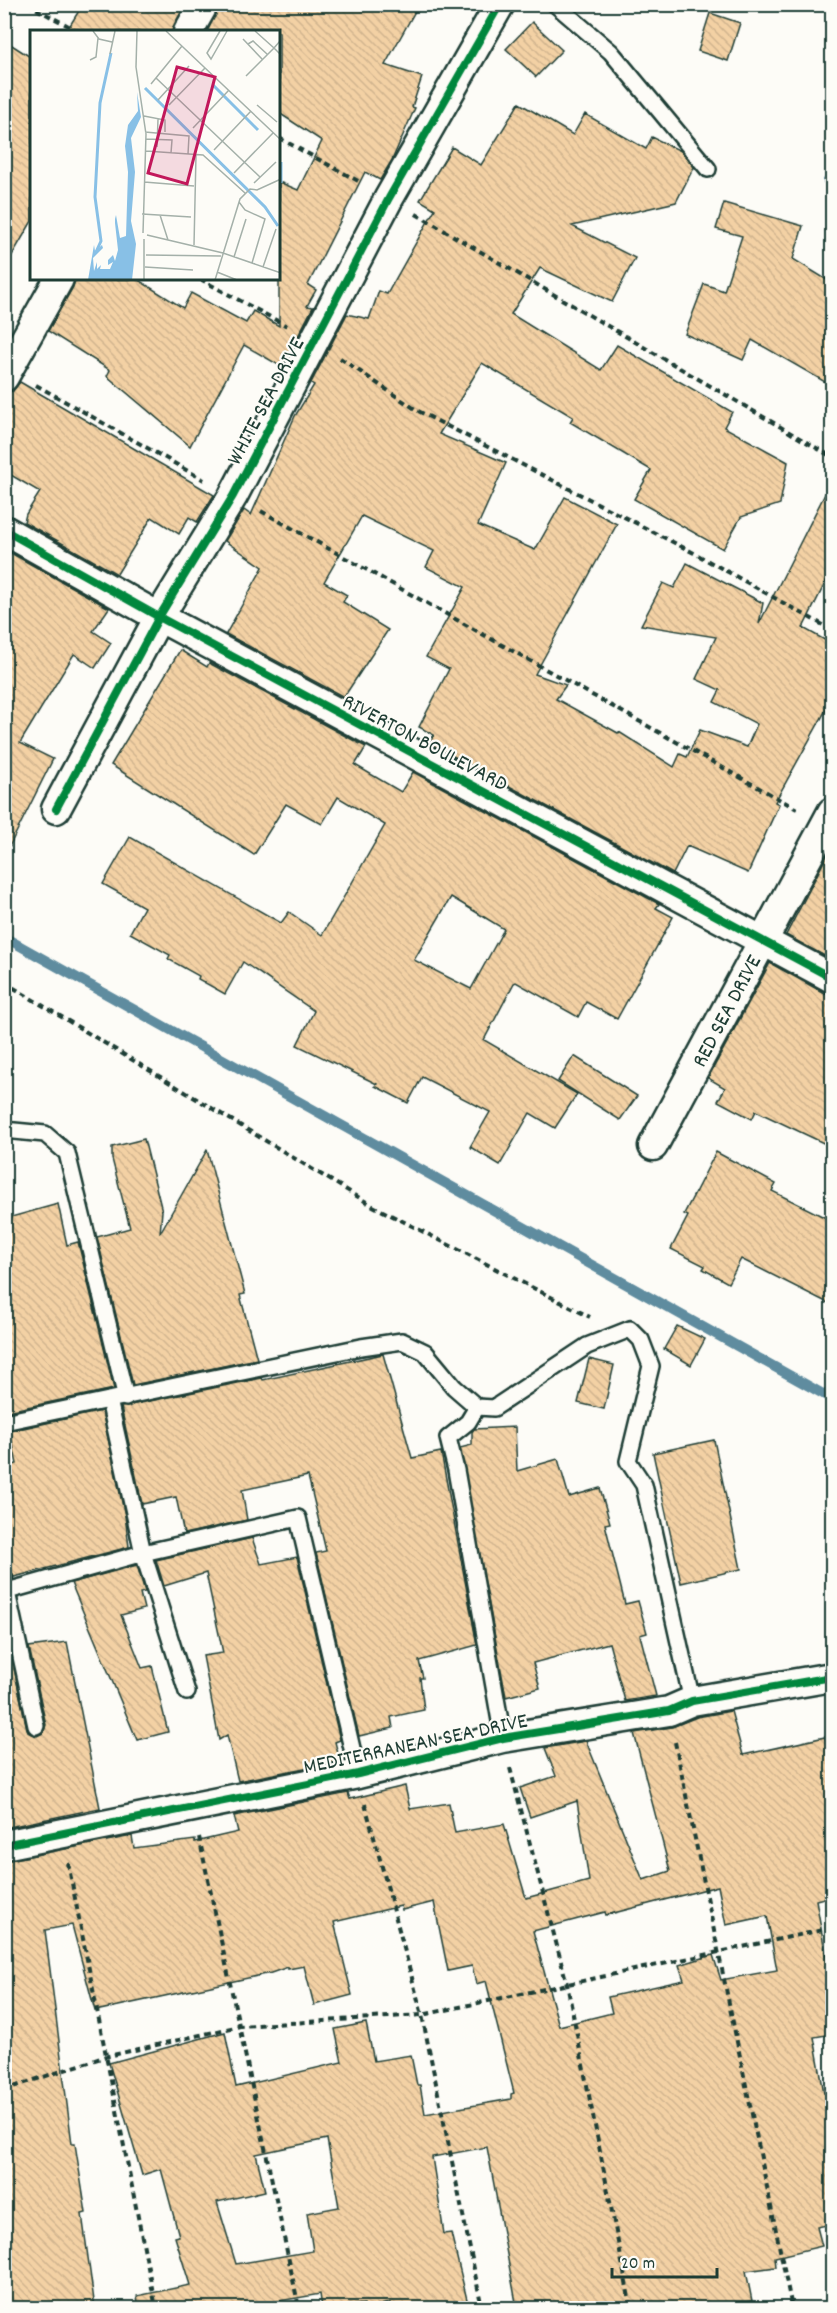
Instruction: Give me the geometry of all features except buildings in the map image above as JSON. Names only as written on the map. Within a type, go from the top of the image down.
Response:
[{"type":"street","points":[[190,30],[204,4]]},
{"type":"street","name":"WHITE SEA DRIVE","points":[[56,809],[159,618],[233,496],[389,198],[500,4]]},
{"type":"street","points":[[7,373],[58,280]]},
{"type":"street","name":"RIVERTON BOULEVARD","points":[[4,530],[159,618],[832,978]]},
{"type":"street","name":"RED SEA DRIVE","points":[[653,1146],[829,818]]},
{"type":"street","name":"MEDITERRANEAN SEA DRIVE","points":[[4,1845],[358,1774],[502,1738],[832,1677]]},
{"type":"lane","points":[[555,4],[611,52],[708,169]]},
{"type":"lane","points":[[4,1130],[45,1134],[67,1153],[126,1398]]},
{"type":"lane","points":[[4,1422],[361,1347],[402,1341],[425,1352],[454,1387],[477,1407],[494,1408],[587,1346],[630,1329],[641,1340],[651,1366],[628,1461],[644,1485],[680,1706]]},
{"type":"lane","points":[[109,1400],[143,1553],[187,1692]]},
{"type":"lane","points":[[477,1407],[468,1422],[448,1438],[456,1470],[502,1738]]},
{"type":"lane","points":[[36,1726],[6,1587],[298,1518],[358,1774]]},
{"type":"path","points":[[27,4],[76,30]]},
{"type":"path","points":[[280,139],[389,198],[832,457]]},
{"type":"path","points":[[202,280],[315,342],[418,411],[694,553],[832,630]]},
{"type":"path","points":[[7,373],[829,818]]},
{"type":"path","points":[[4,982],[373,1206],[620,1332]]},
{"type":"path","points":[[680,1706],[718,1952],[792,2308]]},
{"type":"path","points":[[502,1738],[567,1984],[631,2308]]},
{"type":"path","points":[[358,1774],[422,2015],[482,2308]]},
{"type":"path","points":[[192,1807],[298,2308]]},
{"type":"path","points":[[62,1833],[97,2008],[104,2057],[156,2308]]},
{"type":"path","points":[[4,2090],[104,2057],[240,2026],[422,2015],[832,1928]]},
{"type":"waterway","points":[[828,181],[832,185]]},
{"type":"waterway","points":[[4,937],[832,1399]]},
{"type":"cycle path","points":[[56,809],[159,617],[233,496],[389,198],[500,4]]},
{"type":"cycle path","points":[[4,530],[159,617],[832,978]]},
{"type":"cycle path","points":[[4,1845],[358,1774],[503,1738],[669,1711],[692,1701],[832,1677]]}]
